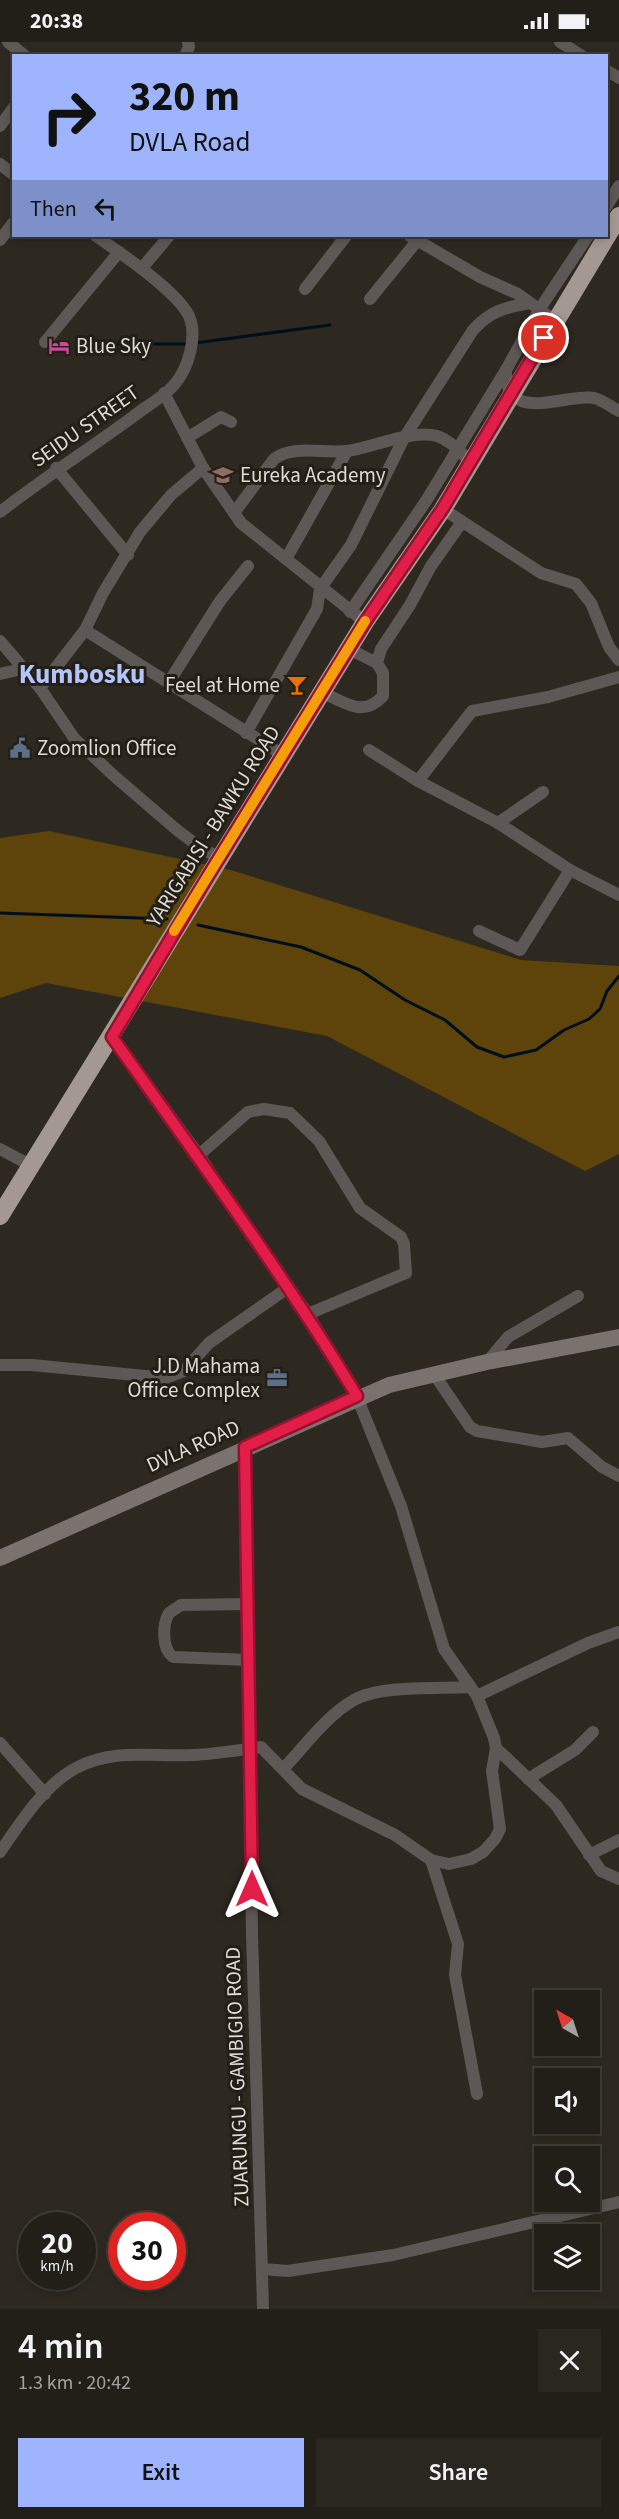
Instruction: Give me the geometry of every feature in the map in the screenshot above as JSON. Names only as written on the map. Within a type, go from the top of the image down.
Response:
[{"type":"highway","name":"YARIGABISI - BAWKU ROAD","points":[[608,233],[619,216]]},
{"type":"highway","name":"YARIGABISI - BAWKU ROAD","points":[[0,1216],[112,1037],[219,857],[323,693],[349,649],[357,617],[443,508],[463,455],[513,394],[541,311],[605,237]]},
{"type":"street","points":[[8,42],[23,54]]},
{"type":"street","points":[[560,42],[579,54]]},
{"type":"street","points":[[0,126],[12,110]]},
{"type":"street","points":[[0,164],[12,173]]},
{"type":"street","points":[[608,204],[619,186]]},
{"type":"street","points":[[0,240],[12,225]]},
{"type":"street","name":"SEIDU STREET","points":[[0,512],[56,468],[90,448],[173,387],[186,364],[192,344],[191,324],[183,308],[142,268],[97,237]]},
{"type":"street","points":[[142,268],[168,237]]},
{"type":"street","points":[[305,289],[345,237]]},
{"type":"street","points":[[164,393],[202,468],[249,531],[357,617],[426,501],[463,455],[506,370],[587,237]]},
{"type":"street","points":[[370,299],[414,238],[480,277],[518,294],[541,311]]},
{"type":"street","points":[[45,342],[119,252]]},
{"type":"street","points":[[246,733],[316,609],[320,589],[351,545],[404,438],[473,330],[485,316],[501,308],[541,311]]},
{"type":"street","points":[[506,370],[506,378],[513,394],[533,405],[594,398],[619,411]]},
{"type":"street","points":[[187,438],[221,417],[231,422]]},
{"type":"street","points":[[234,513],[278,456],[307,450],[347,451],[404,438],[436,436],[463,455]]},
{"type":"street","points":[[286,559],[347,451]]},
{"type":"street","points":[[56,468],[128,555]]},
{"type":"street","points":[[40,688],[85,630],[103,594],[140,532],[171,495],[202,468]]},
{"type":"street","points":[[443,508],[541,573],[576,584],[591,603],[609,647],[619,660]]},
{"type":"street","points":[[323,693],[361,709],[374,706],[383,696],[385,685],[377,663],[381,649],[410,605],[431,566],[462,522]]},
{"type":"street","points":[[169,682],[220,601],[248,566]]},
{"type":"street","points":[[85,630],[283,755]]},
{"type":"street","points":[[0,641],[40,688],[74,738],[113,776],[177,830],[202,849],[219,857]]},
{"type":"street","points":[[349,649],[377,663]]},
{"type":"street","points":[[0,674],[22,669]]},
{"type":"street","points":[[418,781],[472,711],[548,697],[619,677]]},
{"type":"street","points":[[369,750],[418,781],[498,823],[570,870],[619,895]]},
{"type":"street","points":[[498,823],[543,792]]},
{"type":"street","points":[[479,931],[520,950],[570,870]]},
{"type":"street","points":[[112,1037],[199,1155],[248,1231],[308,1314],[357,1396],[401,1506],[441,1641],[473,1691],[496,1748],[556,1805],[601,1871],[619,1879]]},
{"type":"street","points":[[199,1155],[248,1112],[264,1108],[290,1113],[319,1141],[360,1208],[401,1237],[404,1244],[406,1273],[308,1314]]},
{"type":"street","points":[[0,1149],[32,1166]]},
{"type":"street","points":[[0,1365],[32,1365],[166,1378],[184,1371],[209,1342],[289,1287]]},
{"type":"street","points":[[487,1362],[508,1337],[578,1296]]},
{"type":"street","name":"DVLA ROAD","points":[[0,1558],[357,1396],[389,1385],[487,1362],[619,1337]]},
{"type":"street","points":[[434,1374],[470,1426],[477,1431],[542,1442],[568,1438],[602,1467],[619,1476]]},
{"type":"street","name":"ZUARUNGU - GAMBIGIO ROAD","points":[[245,1447],[252,1934],[263,2309]]},
{"type":"street","points":[[248,1604],[181,1605],[169,1613],[165,1631],[165,1648],[173,1657],[249,1660]]},
{"type":"street","points":[[284,1768],[335,1715],[357,1698],[382,1692],[473,1691],[619,1632]]},
{"type":"street","points":[[528,1779],[575,1750],[593,1732]]},
{"type":"street","points":[[0,1743],[45,1794]]},
{"type":"street","points":[[0,1852],[45,1794],[75,1768],[96,1759],[128,1755],[193,1755],[251,1748],[265,1749],[307,1792],[395,1835],[431,1860],[449,1864],[471,1860],[483,1852],[495,1839],[500,1829],[492,1771],[496,1748]]},
{"type":"street","points":[[589,1855],[619,1840]]},
{"type":"street","points":[[431,1860],[458,1944],[455,1975],[477,2094]]},
{"type":"street","points":[[262,2269],[288,2271],[393,2255],[619,2202]]},
{"type":"shaded area","points":[[49,831],[231,870],[521,960],[619,966],[619,1154],[585,1171],[327,1036],[46,983],[0,998],[0,838]]},
{"type":"waterway","points":[[195,343],[330,325]]},
{"type":"waterway","points":[[117,344],[188,344]]},
{"type":"waterway","points":[[0,913],[167,919]]},
{"type":"waterway","points":[[198,925],[301,947],[360,970],[405,1000],[445,1020],[477,1047],[504,1057],[536,1050],[564,1030],[589,1019],[600,1009],[607,991],[619,976]]},
{"type":"slow traffic","points":[[174,931],[365,621]]},
{"type":"place","name":"Blue Sky","points":[[59,346]]},
{"type":"place","name":"Eureka Academy","points":[[223,475]]},
{"type":"place","name":"Feel at Home","points":[[297,685]]},
{"type":"place","name":"Zoomlion Office","points":[[20,748]]},
{"type":"place","name":"J.D Mahama Office Complex","points":[[277,1378]]},
{"type":"district","name":"Kumbosku","points":[[82,674]]},
{"type":"route","points":[[252,1889],[245,1447],[357,1396],[308,1314],[248,1231],[199,1155],[112,1037],[170,938],[365,622],[443,508],[513,394],[544,338]]}]
